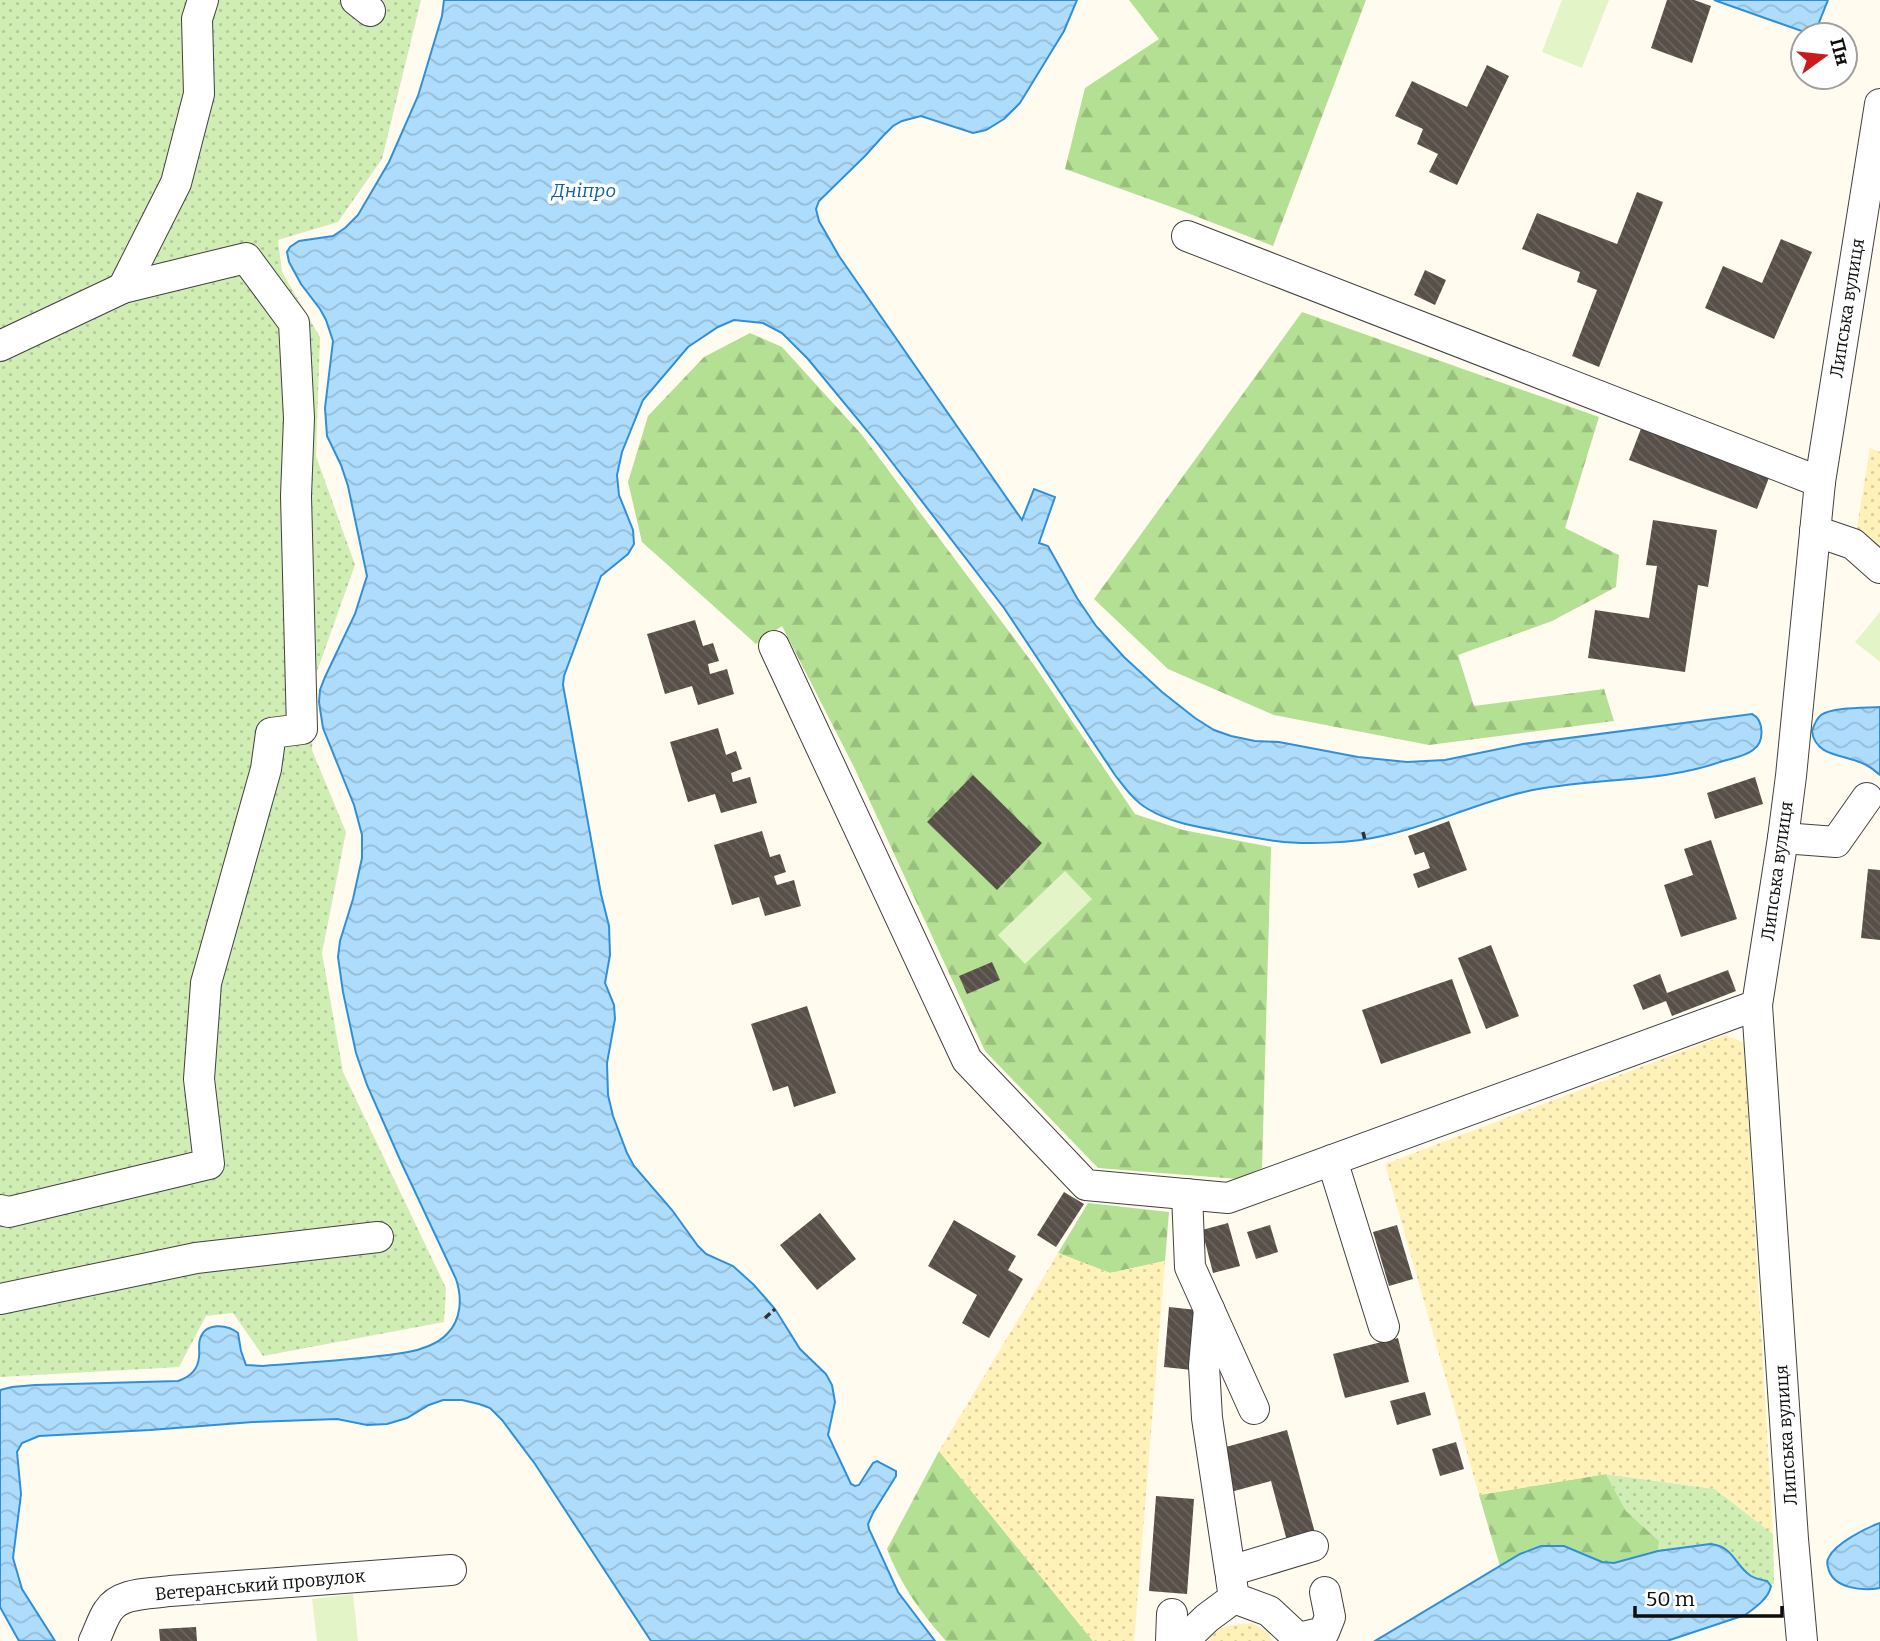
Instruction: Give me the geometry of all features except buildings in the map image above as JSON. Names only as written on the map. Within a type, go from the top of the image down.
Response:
[{"type":"street","points":[[123,288],[176,183],[199,94],[197,19],[203,0]]},
{"type":"street","name":"Липська вулиця","points":[[1800,1628],[1757,1005],[1791,776],[1820,482],[1880,104]]},
{"type":"street","points":[[1187,236],[1820,482]]},
{"type":"street","points":[[0,346],[123,288],[246,258],[293,323],[299,418],[296,496],[302,729],[271,733],[266,769],[206,983],[199,1079],[209,1164],[9,1212],[0,1210]]},
{"type":"street","points":[[1815,531],[1853,544],[1880,568]]},
{"type":"street","points":[[774,646],[967,1060],[1086,1185],[1228,1198],[1757,1005]]},
{"type":"street","points":[[1783,838],[1836,842],[1867,798]]},
{"type":"street","points":[[1332,1160],[1384,1326]]},
{"type":"street","points":[[1187,1194],[1189,1267],[1254,1409]]},
{"type":"street","points":[[0,1299],[197,1258],[378,1237]]},
{"type":"street","points":[[1209,1309],[1204,1366],[1207,1418],[1232,1585],[1269,1611],[1298,1639],[1324,1632],[1330,1617],[1325,1592]]},
{"type":"street","points":[[1183,1641],[1207,1618],[1232,1585],[1313,1546]]},
{"type":"street","name":"Ветеранський провулок","points":[[94,1641],[109,1609],[117,1600],[131,1596],[451,1570]]},
{"type":"path","points":[[1363,832],[1365,840]]},
{"type":"path","points":[[765,1318],[775,1309]]},
{"type":"green space","points":[[0,0],[421,0],[382,159],[338,222],[278,240],[282,272],[320,337],[316,456],[355,565],[316,674],[312,750],[346,832],[322,953],[343,1072],[446,1288],[444,1322],[263,1356],[233,1313],[206,1316],[179,1367],[0,1377]]},
{"type":"green space","points":[[1129,0],[1366,0],[1273,246],[1065,169],[1085,88],[1159,39]]},
{"type":"green space","points":[[1562,0],[1609,0],[1582,68],[1542,52]]},
{"type":"green space","points":[[1302,312],[1599,417],[1565,528],[1619,555],[1616,587],[1552,621],[1458,655],[1474,706],[1604,689],[1614,721],[1429,745],[1274,715],[1168,669],[1094,599]]},
{"type":"green space","points":[[750,333],[782,347],[862,435],[1034,665],[1135,814],[1183,830],[1271,847],[1262,1168],[1238,1179],[1098,1168],[985,1051],[855,769],[782,626],[756,644],[642,542],[628,482],[648,416],[704,357]]},
{"type":"green space","points":[[1880,612],[1880,662],[1855,642]]},
{"type":"green space","points":[[1065,871],[1092,899],[1025,964],[998,935]]},
{"type":"green space","points":[[1088,1203],[1169,1212],[1165,1261],[1110,1273],[1058,1253]]},
{"type":"green space","points":[[939,1451],[1093,1641],[946,1641],[928,1620],[905,1586],[887,1549]]},
{"type":"green space","points":[[1606,1474],[1715,1489],[1773,1534],[1774,1584],[1752,1577],[1736,1560],[1710,1544],[1658,1551],[1659,1541],[1626,1511]]},
{"type":"green space","points":[[1606,1474],[1626,1511],[1659,1541],[1658,1551],[1614,1563],[1602,1562],[1564,1546],[1520,1554],[1500,1566],[1479,1495]]},
{"type":"green space","points":[[353,1594],[358,1641],[317,1641],[312,1599]]},
{"type":"sand","points":[[1870,448],[1880,452],[1880,554],[1856,533]]},
{"type":"sand","points":[[1725,1035],[1744,1043],[1773,1534],[1715,1489],[1606,1474],[1479,1495],[1385,1164]]},
{"type":"sand","points":[[1058,1253],[1110,1273],[1165,1261],[1134,1641],[1093,1641],[939,1451]]},
{"type":"sand","points":[[1252,1623],[1266,1631],[1273,1641],[1208,1641],[1222,1628]]},
{"type":"water","name":"Дніпро","points":[[444,0],[1077,0],[1064,31],[1020,103],[1004,119],[986,130],[973,133],[921,116],[902,121],[893,126],[819,201],[816,209],[819,221],[839,256],[1022,520],[1034,489],[1055,497],[1039,543],[1048,546],[1096,626],[1124,657],[1162,692],[1214,730],[1255,741],[1279,742],[1358,757],[1407,762],[1445,760],[1523,744],[1752,714],[1761,726],[1760,742],[1750,752],[1739,757],[1674,773],[1524,792],[1400,832],[1371,838],[1329,843],[1288,842],[1175,821],[1143,806],[1126,789],[1004,608],[874,439],[808,359],[782,333],[763,323],[734,320],[688,347],[643,400],[622,452],[617,475],[619,495],[633,530],[634,544],[628,554],[601,576],[563,685],[609,926],[610,955],[605,983],[614,1005],[615,1019],[607,1063],[608,1095],[613,1116],[634,1166],[706,1254],[733,1266],[754,1285],[775,1309],[800,1349],[826,1374],[832,1385],[835,1402],[828,1435],[851,1484],[859,1485],[877,1461],[896,1471],[896,1476],[873,1513],[868,1524],[869,1529],[898,1592],[935,1641],[651,1641],[535,1464],[502,1420],[490,1408],[462,1400],[443,1400],[407,1418],[387,1424],[367,1425],[337,1419],[253,1422],[39,1436],[22,1443],[17,1452],[21,1494],[13,1558],[22,1589],[55,1641],[19,1641],[0,1607],[0,1390],[35,1385],[178,1381],[190,1375],[197,1366],[199,1341],[203,1333],[217,1326],[238,1333],[246,1365],[263,1366],[408,1352],[439,1341],[452,1328],[458,1315],[460,1300],[456,1279],[367,1085],[356,1053],[343,992],[338,957],[362,858],[362,835],[354,805],[323,728],[319,702],[320,690],[355,614],[367,576],[348,486],[327,436],[325,408],[333,341],[326,320],[301,284],[289,262],[287,252],[299,241],[333,236],[358,215],[389,162],[418,96],[442,16]]},
{"type":"water","points":[[1714,0],[1828,0],[1820,21],[1789,21],[1789,27]]},
{"type":"water","points":[[1880,707],[1880,775],[1858,761],[1825,751],[1814,740],[1812,731],[1816,720],[1826,712]]},
{"type":"water","points":[[1880,1523],[1880,1588],[1849,1587],[1835,1580],[1827,1565],[1828,1558],[1838,1546]]},
{"type":"water","points":[[1710,1544],[1724,1548],[1751,1576],[1767,1581],[1771,1586],[1768,1595],[1745,1615],[1667,1641],[1375,1641],[1520,1554],[1541,1546],[1564,1546],[1602,1562],[1614,1563],[1658,1551]]}]
